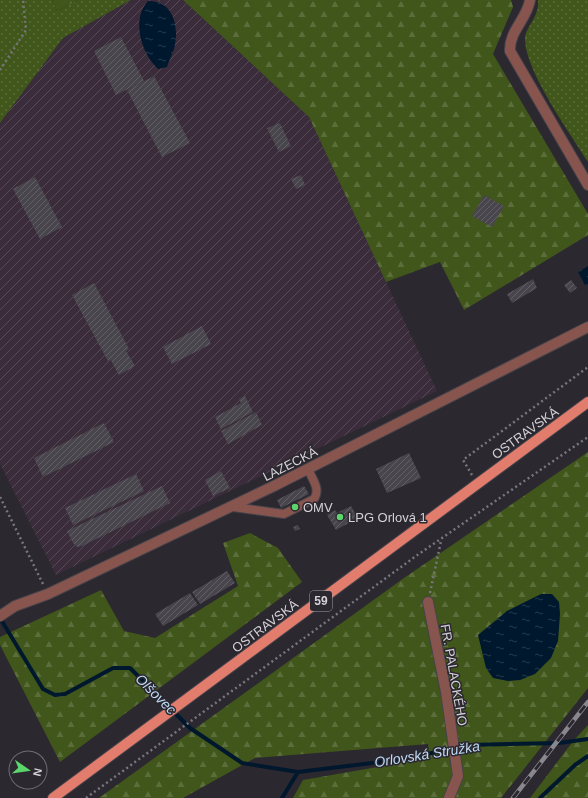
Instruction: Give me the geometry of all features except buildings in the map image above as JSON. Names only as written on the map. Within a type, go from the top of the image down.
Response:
[{"type":"main road","name":"OSTRAVSKÁ","points":[[54,798],[588,402]]},
{"type":"street","points":[[530,0],[528,10],[512,36],[510,51],[588,185]]},
{"type":"street","name":"LAZECKÁ","points":[[0,616],[16,606],[48,594],[233,507],[588,327]]},
{"type":"street","name":"FR. PALACKÉHO","points":[[428,602],[446,692],[458,776],[449,798]]},
{"type":"lane","points":[[233,507],[284,514],[314,499],[317,494],[317,489],[308,470]]},
{"type":"path","points":[[0,70],[26,30],[23,0]]},
{"type":"path","points":[[478,484],[463,460],[588,367]]},
{"type":"path","points":[[86,798],[416,556],[588,437]]},
{"type":"path","points":[[0,497],[48,594]]},
{"type":"path","points":[[428,602],[441,540]]},
{"type":"shaded area","points":[[131,0],[183,0],[309,117],[437,391],[56,575],[0,464],[0,123],[63,38]]},
{"type":"green space","points":[[0,0],[52,0],[57,11],[78,0],[131,0],[63,38],[0,123]]},
{"type":"green space","points":[[52,0],[78,0],[57,11]]},
{"type":"green space","points":[[183,0],[511,0],[513,7],[493,54],[588,214],[588,235],[464,310],[440,262],[386,282],[309,117]]},
{"type":"green space","points":[[538,0],[588,0],[588,162],[550,102],[527,53],[525,36],[537,12]]},
{"type":"green space","points":[[588,452],[588,688],[501,798],[293,798],[303,780],[429,758],[428,744],[255,758],[183,798],[99,798],[404,578]]},
{"type":"green space","points":[[250,533],[278,548],[302,582],[60,762],[0,645],[0,637],[101,590],[124,631],[155,638],[238,586],[223,543]]},
{"type":"green space","points":[[588,725],[588,798],[530,798],[574,740]]},
{"type":"water","points":[[148,1],[163,5],[168,9],[175,22],[176,37],[173,53],[167,67],[158,69],[147,54],[140,36],[140,17]]},
{"type":"water","points":[[588,266],[588,284],[585,285],[578,272]]},
{"type":"water","points":[[541,594],[552,594],[559,602],[560,614],[558,641],[551,658],[535,674],[520,680],[508,681],[493,678],[486,668],[478,635],[507,611]]},
{"type":"waterway","name":"Olšovec","points":[[0,618],[43,689],[55,695],[65,694],[113,668],[130,668],[190,728],[242,763],[298,772]]},
{"type":"waterway","name":"Orlovská Stružka","points":[[282,798],[298,772],[405,759],[468,745],[559,743],[588,739]]},
{"type":"waterway","points":[[540,798],[575,765],[588,756]]},
{"type":"railway","points":[[513,798],[588,702]]},
{"type":"place","name":"OMV","points":[[295,507]]},
{"type":"place","name":"LPG Orlová 1","points":[[340,517]]}]
